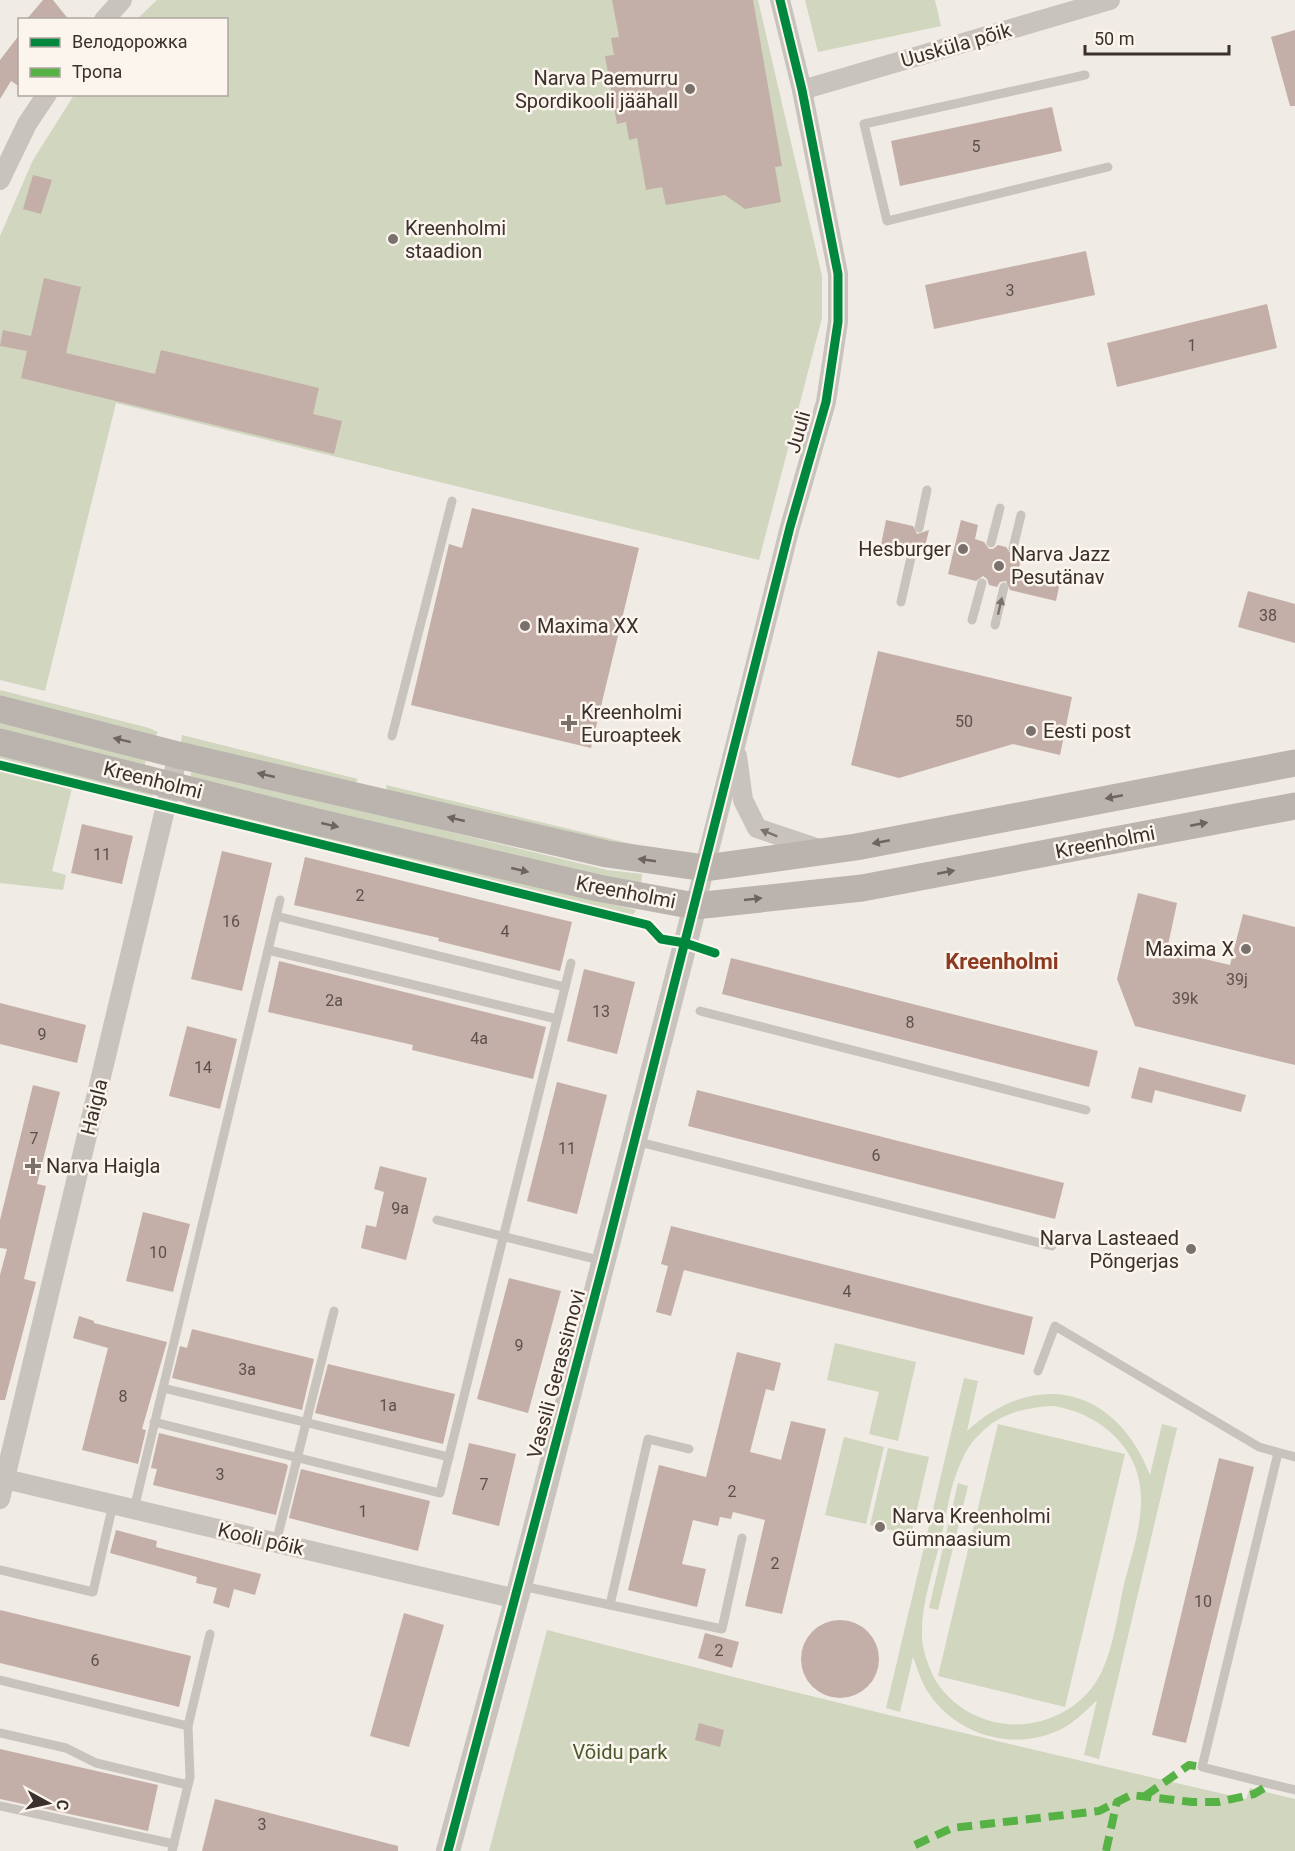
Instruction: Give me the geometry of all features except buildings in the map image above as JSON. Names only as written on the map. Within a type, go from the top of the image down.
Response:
[{"type":"main road","name":"Kreenholmi","points":[[0,709],[178,755],[608,854],[705,868],[824,851],[1295,763]]},
{"type":"main road","name":"Kreenholmi","points":[[0,742],[313,821],[598,888],[695,906],[862,888],[1295,806]]},
{"type":"main road","points":[[1143,792],[1152,833]]},
{"type":"street","name":"Juuli","points":[[695,906],[790,527],[826,402],[838,322],[838,274],[801,90],[780,0]]},
{"type":"street","name":"Uusküla põik","points":[[801,90],[1110,0]]},
{"type":"street","points":[[0,180],[27,124],[46,96]]},
{"type":"street","points":[[735,744],[743,800],[757,828],[824,851]]},
{"type":"street","name":"Haigla","points":[[0,1499],[178,755]]},
{"type":"street","name":"Vassili Gerassimovi","points":[[448,1851],[518,1592],[695,906]]},
{"type":"street","name":"Kooli põik","points":[[5,1479],[276,1542],[518,1592]]},
{"type":"lane","points":[[1085,75],[864,124],[887,221],[1108,167]]},
{"type":"lane","points":[[918,528],[927,490]]},
{"type":"lane","points":[[392,736],[452,501]]},
{"type":"lane","points":[[991,543],[1000,508]]},
{"type":"lane","points":[[1013,548],[1021,515]]},
{"type":"lane","points":[[901,602],[912,553]]},
{"type":"lane","points":[[972,620],[982,583]]},
{"type":"lane","points":[[995,626],[1004,587]]},
{"type":"lane","points":[[134,1509],[280,900]]},
{"type":"lane","points":[[276,916],[565,987]]},
{"type":"lane","points":[[268,950],[557,1019]]},
{"type":"lane","points":[[154,1422],[440,1493],[571,963]]},
{"type":"lane","points":[[700,1011],[1086,1110]]},
{"type":"lane","points":[[635,1141],[1052,1246]]},
{"type":"lane","points":[[437,1220],[604,1261]]},
{"type":"lane","points":[[276,1542],[334,1311]]},
{"type":"lane","points":[[1038,1371],[1055,1326],[1259,1447],[1295,1457]]},
{"type":"lane","points":[[163,1388],[449,1456]]},
{"type":"lane","points":[[610,1605],[648,1439],[689,1449]]},
{"type":"lane","points":[[1278,1453],[1202,1767],[1295,1790]]},
{"type":"lane","points":[[0,1570],[93,1592],[114,1504]]},
{"type":"lane","points":[[518,1592],[610,1605],[722,1629],[742,1539]]},
{"type":"lane","points":[[0,1806],[173,1847],[188,1785],[188,1726],[210,1634]]},
{"type":"lane","points":[[0,1680],[188,1726]]},
{"type":"lane","points":[[0,1733],[66,1748],[96,1763],[188,1785]]},
{"type":"green space","points":[[157,0],[758,0],[822,276],[822,318],[759,560],[116,403],[45,691],[0,680],[0,236],[33,160],[73,96],[228,96],[228,18],[138,18]]},
{"type":"green space","points":[[805,0],[935,0],[941,26],[818,52]]},
{"type":"green space","points":[[0,690],[158,732],[154,738],[0,699]]},
{"type":"green space","points":[[0,720],[147,757],[143,770],[0,733]]},
{"type":"green space","points":[[182,735],[358,779],[353,786],[181,743]]},
{"type":"green space","points":[[0,751],[152,792],[154,800],[0,762]]},
{"type":"green space","points":[[192,769],[607,870],[642,874],[641,885],[605,882],[190,778]]},
{"type":"green space","points":[[0,770],[72,788],[52,871],[66,875],[63,890],[0,883]]},
{"type":"green space","points":[[386,785],[632,844],[642,848],[387,791]]},
{"type":"green space","points":[[190,801],[636,910],[633,915],[629,915],[181,806]]},
{"type":"green space","points":[[835,1343],[916,1362],[898,1441],[869,1434],[879,1392],[827,1380]]},
{"type":"green space","points":[[964,1378],[978,1381],[967,1431],[993,1411],[1020,1399],[1046,1394],[1072,1396],[1095,1406],[1117,1422],[1135,1445],[1150,1475],[1162,1424],[1177,1428],[1099,1759],[1084,1755],[1097,1700],[1070,1724],[1047,1735],[1029,1739],[991,1736],[973,1730],[942,1710],[924,1686],[913,1657],[900,1712],[886,1708]],"holes":[[[1054,1406],[1088,1417],[1117,1438],[1135,1467],[1140,1485],[1139,1524],[1113,1639],[1102,1671],[1093,1686],[1082,1699],[1068,1709],[1054,1717],[1037,1722],[1004,1724],[987,1720],[970,1713],[954,1702],[940,1687],[929,1666],[922,1641],[926,1596],[952,1489],[965,1453],[977,1437],[996,1421],[1014,1412],[1034,1408]]]},
{"type":"green space","points":[[998,1424],[1125,1454],[1065,1707],[938,1676]]},
{"type":"green space","points":[[844,1437],[884,1447],[866,1524],[825,1515]]},
{"type":"green space","points":[[888,1448],[929,1457],[911,1535],[870,1525]]},
{"type":"green space","points":[[958,1483],[968,1486],[938,1610],[929,1608]]},
{"type":"green space","name":"Võidu park","points":[[547,1630],[896,1717],[1246,1799],[1250,1788],[1295,1799],[1295,1851],[489,1851]]},
{"type":"marked path","points":[[1145,1796],[1189,1765],[1202,1767]]},
{"type":"marked path","points":[[915,1845],[952,1828],[1099,1811],[1131,1795],[1192,1802],[1218,1802],[1254,1794],[1269,1785]]},
{"type":"marked path","points":[[1106,1851],[1117,1801]]},
{"type":"cycle path","points":[[448,1851],[604,1261],[790,527],[826,402],[838,322],[838,274],[802,90],[780,0]]},
{"type":"cycle path","points":[[0,765],[648,925],[661,939],[685,943],[715,953]]},
{"type":"place","name":"Narva Paemurru Spordikooli jäähall","points":[[690,89]]},
{"type":"place","name":"Kreenholmi staadion","points":[[393,239]]},
{"type":"place","name":"Hesburger","points":[[963,549]]},
{"type":"place","name":"Narva Jazz Pesutänav","points":[[999,566]]},
{"type":"place","name":"Maxima XX","points":[[525,626]]},
{"type":"place","name":"Kreenholmi Euroapteek","points":[[569,723]]},
{"type":"place","name":"Eesti post","points":[[1031,731]]},
{"type":"place","name":"Maxima X","points":[[1246,949]]},
{"type":"place","name":"Narva Haigla","points":[[33,1166]]},
{"type":"place","name":"Narva Lasteaed Põngerjas","points":[[1191,1249]]},
{"type":"place","name":"Narva Kreenholmi Gümnaasium","points":[[880,1527]]},
{"type":"district","name":"Kreenholmi","points":[[1002,961]]}]
